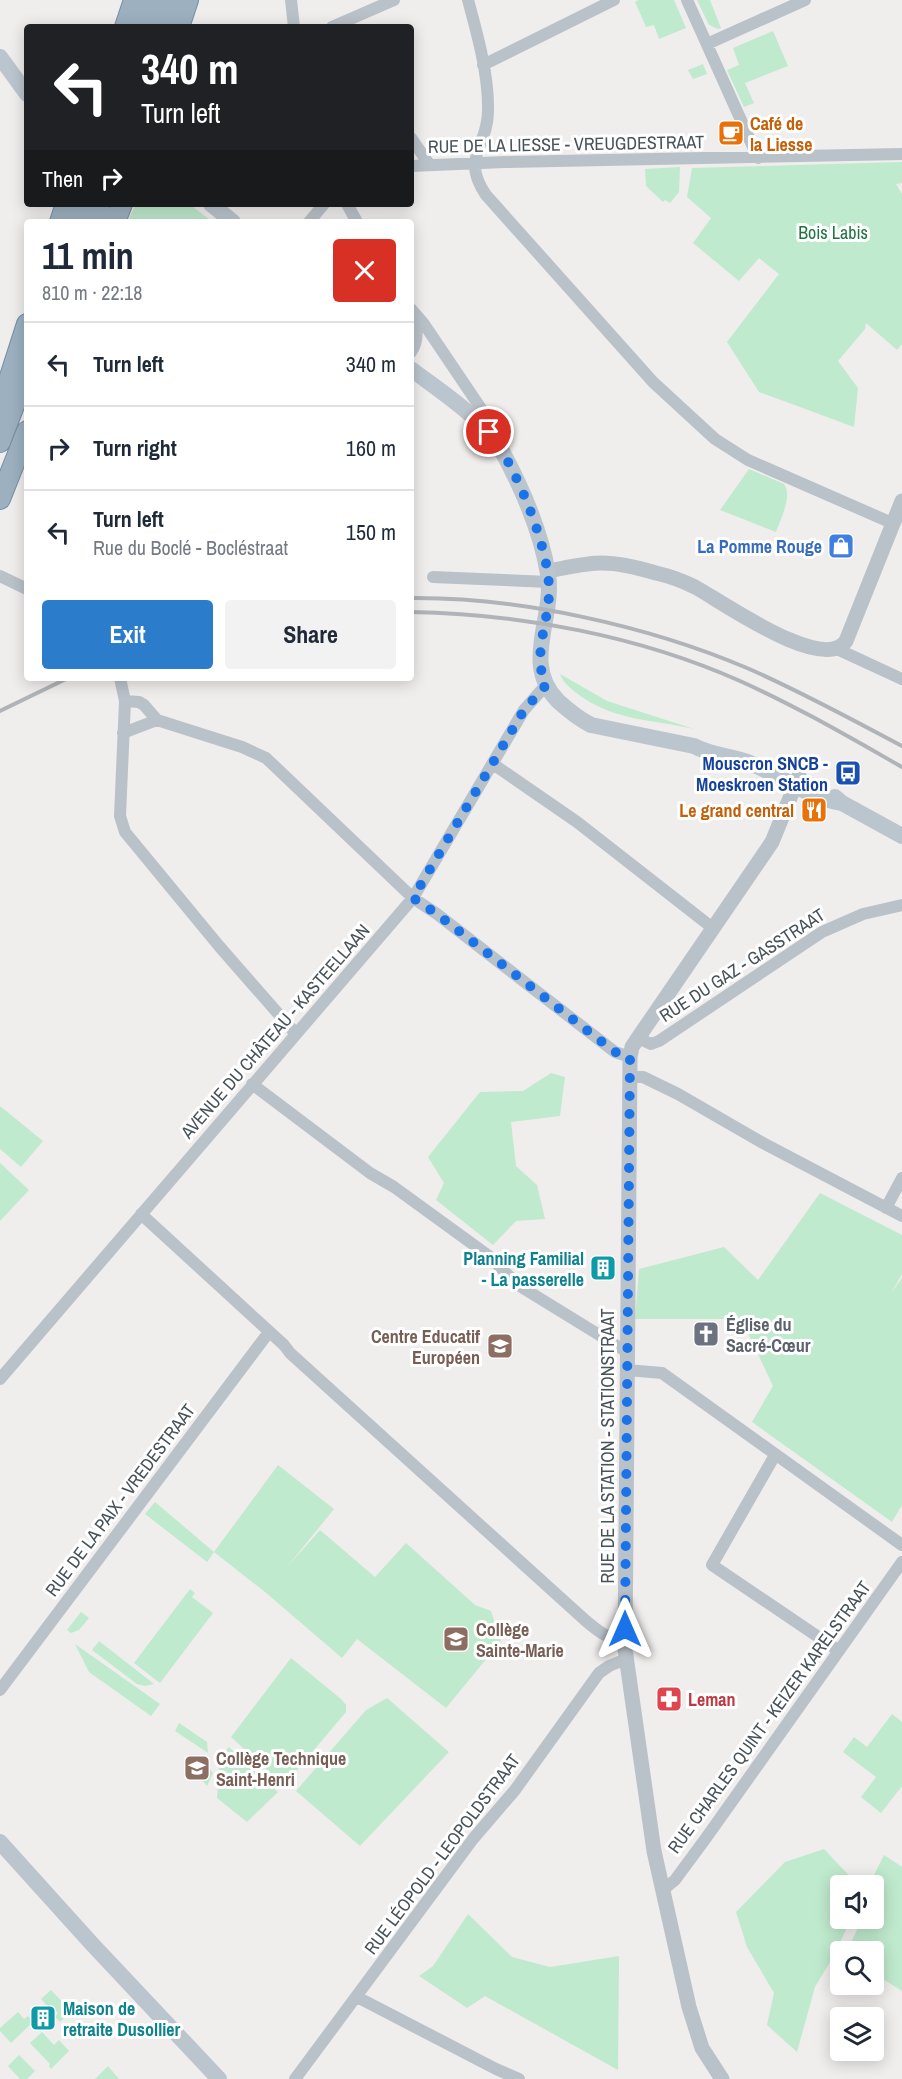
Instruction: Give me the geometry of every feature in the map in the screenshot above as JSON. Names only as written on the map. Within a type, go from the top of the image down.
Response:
[{"type":"highway","points":[[126,24],[134,0]]},
{"type":"highway","points":[[144,24],[153,0]]},
{"type":"highway","points":[[163,24],[170,0]]},
{"type":"highway","points":[[180,24],[188,0]]},
{"type":"highway","points":[[73,219],[113,207]]},
{"type":"highway","points":[[0,424],[5,392],[24,333]]},
{"type":"highway","points":[[0,442],[24,380]]},
{"type":"highway","points":[[0,499],[24,439]]},
{"type":"highway","points":[[0,504],[24,465]]},
{"type":"main road","points":[[0,57],[22,83]]},
{"type":"main road","points":[[214,207],[229,219]]},
{"type":"main road","points":[[414,371],[489,432],[502,450],[520,487],[538,535],[548,577],[549,598],[540,662],[546,685],[562,704],[591,724],[694,746],[713,743],[732,746],[757,754],[824,800],[842,803],[902,836]]},
{"type":"main road","points":[[0,1842],[219,2079]]},
{"type":"street","points":[[291,0],[294,24]]},
{"type":"street","points":[[339,24],[394,0]]},
{"type":"street","points":[[468,0],[483,65],[488,113],[474,163],[476,178],[486,195],[652,382],[715,439],[748,460],[892,524]]},
{"type":"street","points":[[483,65],[614,0]]},
{"type":"street","points":[[687,0],[758,158]]},
{"type":"street","points":[[707,44],[805,0]]},
{"type":"street","points":[[414,142],[429,164]]},
{"type":"street","name":"RUE DE LA LIESSE - VREUGDESTRAAT","points":[[414,166],[902,154]]},
{"type":"street","points":[[312,219],[322,207]]},
{"type":"street","points":[[414,313],[424,324],[480,407],[489,432]]},
{"type":"street","points":[[414,320],[417,342],[414,347]]},
{"type":"street","points":[[837,649],[846,641],[902,501]]},
{"type":"street","points":[[433,577],[548,577],[602,563],[623,565],[689,584],[794,642],[820,649],[837,649],[902,679]]},
{"type":"street","points":[[0,576],[24,588]]},
{"type":"street","points":[[121,681],[125,701],[120,816],[125,832],[219,946],[296,1034]]},
{"type":"street","name":"AVENUE DU CHÂTEAU - KASTEELLAAN","points":[[0,1378],[413,898],[524,710],[546,685]]},
{"type":"street","points":[[125,701],[139,702],[157,720],[242,747],[266,758],[413,898],[437,914],[615,1052],[630,1057]]},
{"type":"street","points":[[123,733],[157,720]]},
{"type":"street","points":[[493,764],[577,822],[714,929]]},
{"type":"street","name":"RUE DE LA STATION - STATIONSTRAAT","points":[[722,2079],[706,2057],[693,2024],[649,1820],[626,1659],[630,1057],[632,1047],[772,842],[797,781]]},
{"type":"street","name":"RUE DU GAZ - GASSTRAAT","points":[[639,1038],[651,1044],[659,1041],[810,939],[833,926],[863,914],[902,905]]},
{"type":"street","points":[[631,1077],[643,1077],[678,1094],[763,1143],[902,1216]]},
{"type":"street","points":[[252,1084],[370,1173],[394,1187],[489,1256],[518,1285],[627,1352]]},
{"type":"street","points":[[886,1208],[902,1178]]},
{"type":"street","points":[[141,1214],[586,1621],[604,1636],[625,1638]]},
{"type":"street","name":"RUE DE LA PAIX - VREDESTRAAT","points":[[0,1690],[269,1332]]},
{"type":"street","points":[[627,1370],[662,1373],[902,1545]]},
{"type":"street","points":[[775,1455],[712,1565],[839,1651]]},
{"type":"street","name":"RUE CHARLES QUINT - KEIZER KARELSTRAAT","points":[[663,1890],[675,1880],[706,1838],[902,1562]]},
{"type":"street","name":"RUE LÉOPOLD - LEOPOLDSTRAAT","points":[[295,2079],[473,1839],[515,1790],[599,1673],[626,1659]]},
{"type":"street","points":[[357,1997],[518,2079]]},
{"type":"green space","points":[[674,0],[686,28],[659,39],[654,25],[646,27],[635,2]]},
{"type":"green space","points":[[697,0],[710,0],[721,28],[709,25]]},
{"type":"green space","points":[[773,31],[788,66],[745,83],[754,103],[744,107],[727,70],[739,65],[733,48]]},
{"type":"green space","points":[[703,64],[707,74],[693,79],[688,70]]},
{"type":"green space","name":"Bois Labis","points":[[902,162],[902,183],[896,184],[902,194],[902,344],[897,350],[866,323],[865,329],[838,361],[858,388],[854,427],[759,392],[727,342],[779,274],[759,258],[739,281],[693,243],[711,218],[687,197],[692,168]]},
{"type":"green space","points":[[680,167],[679,192],[670,203],[665,200],[663,202],[646,186],[645,169]]},
{"type":"green space","points":[[134,207],[193,207],[209,219],[128,219]]},
{"type":"green space","points":[[749,469],[784,484],[787,495],[785,508],[776,532],[720,510]]},
{"type":"green space","points":[[560,674],[607,701],[694,729],[632,718],[603,709],[575,692],[564,682]]},
{"type":"green space","points":[[551,1073],[565,1077],[560,1116],[511,1122],[516,1166],[537,1185],[545,1219],[516,1221],[493,1245],[436,1200],[444,1183],[428,1157],[480,1092],[523,1091]]},
{"type":"green space","points":[[0,1106],[43,1141],[21,1167],[0,1149]]},
{"type":"green space","points":[[0,1163],[29,1190],[0,1221]]},
{"type":"green space","points":[[820,1193],[902,1235],[902,1274],[891,1293],[902,1278],[902,1505],[892,1522],[752,1422],[773,1386],[744,1325],[729,1319],[635,1319],[639,1269],[724,1247],[758,1280]]},
{"type":"green space","points":[[278,1465],[334,1509],[287,1567],[320,1530],[375,1577],[406,1543],[475,1605],[491,1611],[501,1641],[446,1708],[357,1639],[342,1658],[214,1552]]},
{"type":"green space","points":[[155,1502],[214,1552],[207,1562],[145,1514]]},
{"type":"green space","points":[[190,1589],[195,1593],[192,1597],[213,1613],[160,1683],[134,1663]]},
{"type":"green space","points":[[81,1612],[89,1618],[79,1630],[71,1633],[67,1630]]},
{"type":"green space","points":[[99,1641],[154,1684],[145,1686],[137,1684],[92,1650]]},
{"type":"green space","points":[[75,1644],[160,1704],[151,1716],[89,1672]]},
{"type":"green space","points":[[291,1658],[341,1699],[346,1705],[346,1712],[292,1776],[284,1779],[275,1777],[231,1737]]},
{"type":"green space","points":[[387,1698],[449,1752],[360,1846],[296,1791],[366,1710]]},
{"type":"green space","points":[[892,1714],[902,1722],[902,1786],[881,1813],[861,1797],[876,1777],[843,1752],[854,1737],[867,1747]]},
{"type":"green space","points":[[179,1723],[207,1742],[208,1753],[175,1731]]},
{"type":"green space","points":[[229,1747],[278,1792],[247,1822],[217,1798],[220,1757]]},
{"type":"green space","points":[[206,1764],[213,1773],[207,1786],[196,1773]]},
{"type":"green space","points":[[824,1849],[849,1875],[830,1875],[830,1929],[846,1929],[841,1941],[830,1941],[830,1962],[815,1987],[797,2052],[767,2025],[774,1993],[747,1947],[736,1912],[785,1862]]},
{"type":"green space","points":[[884,1855],[902,1867],[902,1991],[884,1980],[884,1941],[852,1941],[857,1929],[884,1929],[884,1875],[874,1875]]},
{"type":"green space","points":[[468,1914],[512,1957],[550,1967],[619,1956],[618,2070],[485,1996],[467,2008],[419,1976],[433,1966]]},
{"type":"green space","points":[[51,1990],[71,2011],[60,2022],[55,2017],[58,2013],[52,2007],[50,2009],[41,1999]]},
{"type":"green space","points":[[18,2012],[24,2019],[28,2016],[33,2022],[11,2043],[0,2028]]},
{"type":"green space","points":[[42,2032],[54,2045],[59,2040],[69,2051],[51,2069],[50,2064],[30,2043]]},
{"type":"green space","points":[[19,2055],[35,2071],[27,2079],[20,2079],[8,2066]]},
{"type":"green space","points":[[108,2066],[119,2079],[95,2079]]},
{"type":"railway","points":[[414,598],[452,599],[539,609],[626,627],[668,639],[767,677],[902,746]]},
{"type":"railway","points":[[414,612],[495,617],[537,623],[579,630],[662,652],[701,665],[761,691],[902,767]]},
{"type":"railway","points":[[0,711],[62,681]]},
{"type":"place","name":"Café de la Liesse","points":[[731,133]]},
{"type":"place","name":"La Pomme Rouge","points":[[841,546]]},
{"type":"place","name":"Mouscron SNCB - Moeskroen Station","points":[[848,773]]},
{"type":"place","name":"Le grand central","points":[[814,810]]},
{"type":"place","name":"Planning Familial - La passerelle","points":[[603,1268]]},
{"type":"place","name":"Église du Sacré-Cœur","points":[[706,1334]]},
{"type":"place","name":"Centre Educatif Européen","points":[[500,1346]]},
{"type":"place","name":"Collège Sainte-Marie","points":[[456,1639]]},
{"type":"place","name":"Leman","points":[[669,1699]]},
{"type":"place","name":"Collège Technique Saint-Henri","points":[[197,1768]]},
{"type":"place","name":"Maison de retraite Dusollier","points":[[43,2018]]},
{"type":"route","points":[[489,432],[502,450],[520,487],[542,547],[548,571],[549,598],[540,662],[546,685],[524,710],[413,898],[437,914],[615,1052],[630,1057],[625,1629]]}]
